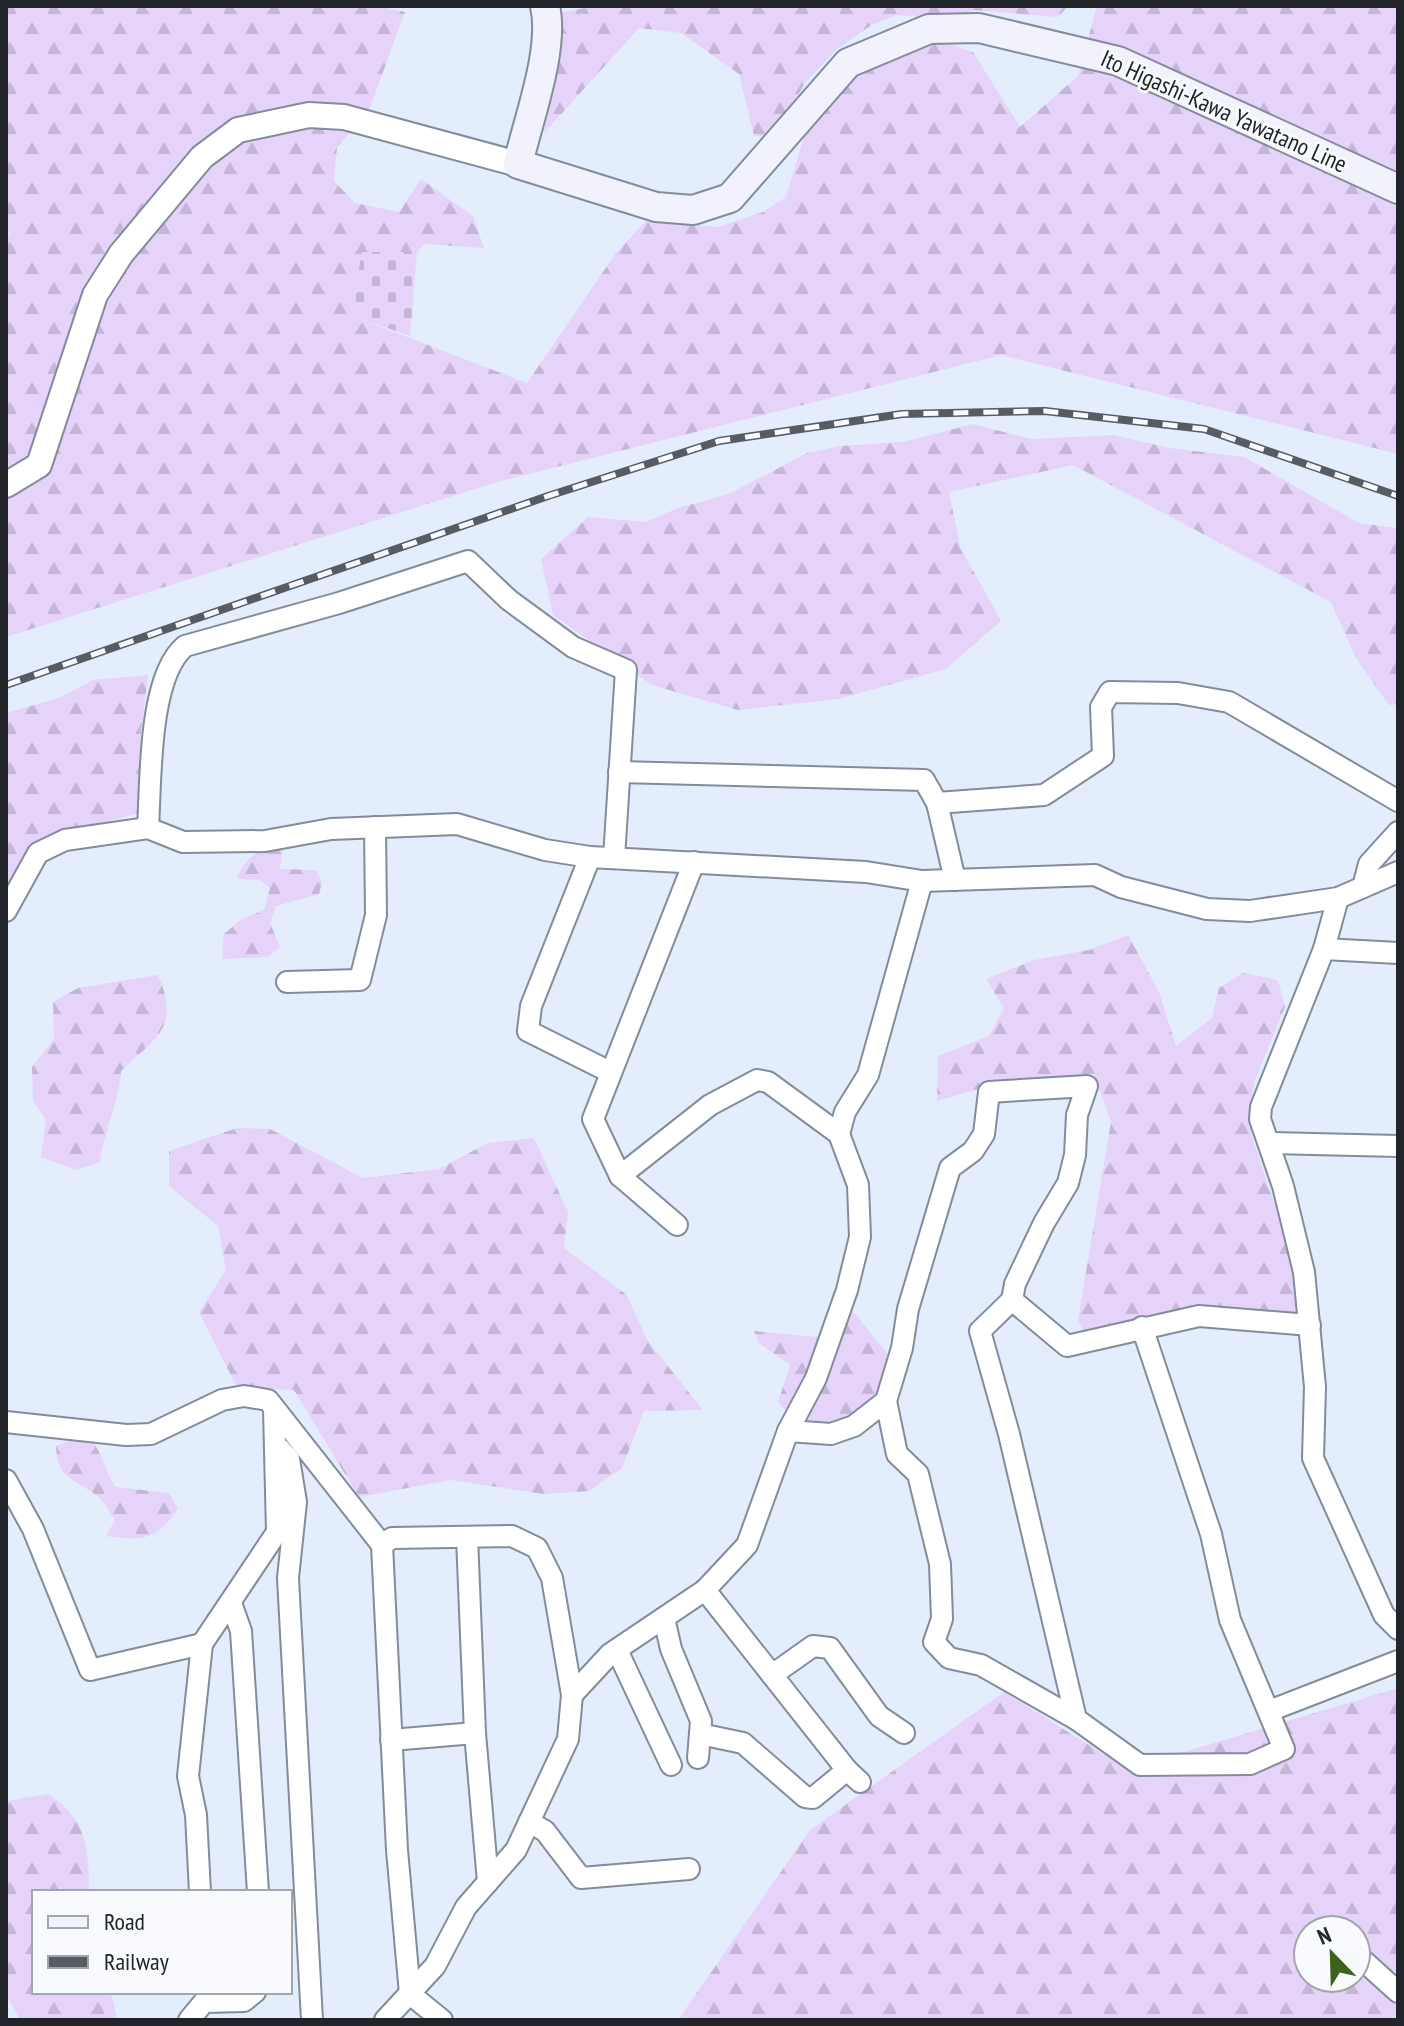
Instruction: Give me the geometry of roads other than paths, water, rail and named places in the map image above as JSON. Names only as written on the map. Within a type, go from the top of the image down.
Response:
[{"type":"main road","points":[[518,164],[545,48],[548,20],[545,6]]},
{"type":"main road","name":"Ito Higashi-Kawa Yawatano Line","points":[[518,164],[656,207],[693,210],[730,198],[848,63],[929,29],[979,28],[1118,61],[1398,189]]},
{"type":"street","points":[[6,485],[39,465],[95,295],[121,254],[202,157],[238,130],[309,115],[344,117],[518,164]]},
{"type":"street","points":[[148,828],[153,727],[172,657],[185,646],[339,603],[468,561],[509,600],[573,647],[626,670],[614,858]]},
{"type":"street","points":[[937,803],[1044,795],[1103,756],[1101,707],[1110,692],[1178,693],[1229,702],[1398,801]]},
{"type":"street","points":[[619,772],[924,780],[937,803],[955,880]]},
{"type":"street","points":[[6,911],[38,853],[65,840],[148,828],[183,842],[265,841],[331,829],[457,824],[545,850],[590,857],[866,872],[922,881],[1095,875],[1121,887],[1207,909],[1250,911],[1338,898],[1398,872]]},
{"type":"street","points":[[287,982],[360,980],[376,915],[375,827]]},
{"type":"street","points":[[1363,887],[1369,864],[1398,832]]},
{"type":"street","points":[[590,857],[531,1006],[528,1031],[610,1072]]},
{"type":"street","points":[[677,1225],[620,1176],[593,1119],[694,862]]},
{"type":"street","points":[[839,1134],[845,1112],[868,1075],[922,881]]},
{"type":"street","points":[[1338,898],[1324,949],[1261,1107],[1260,1119],[1271,1143],[1304,1272],[1310,1325],[1316,1467],[1384,1615],[1398,1629]]},
{"type":"street","points":[[1324,949],[1398,953]]},
{"type":"street","points":[[572,1695],[617,1650],[705,1590],[747,1545],[788,1431],[816,1378],[847,1290],[860,1237],[858,1185],[839,1134],[768,1082],[751,1080],[710,1105],[620,1176]]},
{"type":"street","points":[[1076,1719],[1009,1434],[980,1331],[1012,1300],[1015,1284],[1044,1223],[1068,1183],[1075,1155],[1077,1115],[1087,1086],[989,1092],[984,1134],[973,1151],[950,1168],[908,1309],[902,1348],[886,1401],[897,1454],[918,1474],[940,1564],[942,1619],[934,1642],[949,1658],[981,1665],[1076,1719],[1140,1765],[1250,1764],[1284,1749],[1230,1620],[1211,1534],[1142,1327]]},
{"type":"street","points":[[1271,1143],[1398,1146]]},
{"type":"street","points":[[1012,1300],[1067,1346],[1199,1316],[1310,1325]]},
{"type":"street","points":[[6,1422],[126,1435],[151,1434],[222,1400],[244,1396],[268,1400],[382,1545],[391,1740],[410,1994],[442,2020]]},
{"type":"street","points":[[788,1431],[831,1434],[854,1426],[886,1401]]},
{"type":"street","points":[[200,1890],[196,1815],[188,1776],[202,1644],[277,1532],[274,1409]]},
{"type":"street","points":[[277,1445],[289,1459],[296,1502],[288,1578],[312,2020]]},
{"type":"street","points":[[6,1480],[33,1529],[90,1670],[202,1644]]},
{"type":"street","points":[[382,1545],[392,1538],[512,1536],[537,1548],[552,1578],[572,1695],[568,1739],[516,1850],[466,1907],[435,1966],[385,2020]]},
{"type":"street","points":[[467,1537],[475,1733],[488,1882]]},
{"type":"street","points":[[700,1734],[743,1743],[805,1797],[813,1798],[854,1776],[705,1590]]},
{"type":"street","points":[[231,1603],[241,1631],[258,1890]]},
{"type":"street","points":[[664,1618],[671,1649],[701,1721],[698,1758]]},
{"type":"street","points":[[772,1675],[813,1646],[830,1648],[879,1716],[904,1733]]},
{"type":"street","points":[[617,1650],[671,1765]]},
{"type":"street","points":[[1269,1711],[1398,1661]]},
{"type":"street","points":[[391,1740],[475,1733]]},
{"type":"street","points":[[529,1822],[545,1831],[581,1878],[689,1869]]},
{"type":"street","points":[[1372,1968],[1398,1992]]},
{"type":"street","points":[[189,2020],[204,2002],[244,2001],[253,1994]]},
{"type":"railway","points":[[6,685],[548,496],[719,441],[902,414],[1045,411],[1204,429],[1398,496]]}]
